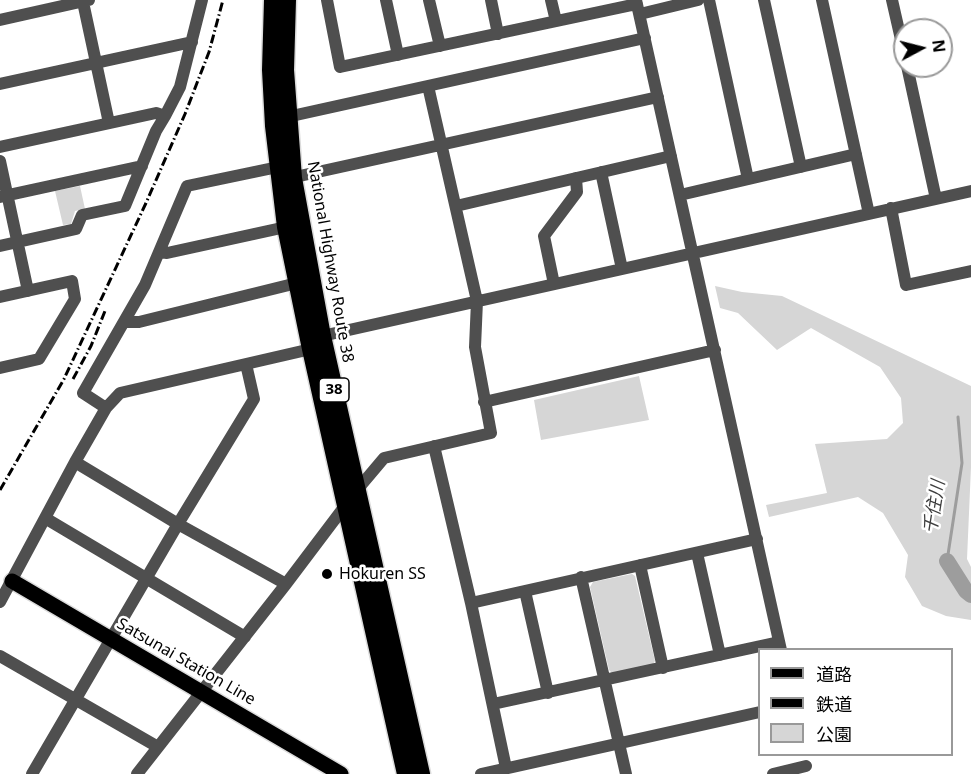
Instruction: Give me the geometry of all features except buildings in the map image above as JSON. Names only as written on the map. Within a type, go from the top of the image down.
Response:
[{"type":"highway","name":"National Highway Route 38","points":[[273,0],[271,70],[283,175],[286,227],[297,283],[357,490],[421,774]]},
{"type":"highway","name":"National Highway Route 38","points":[[287,0],[285,70],[287,117],[283,175],[346,505],[406,774]]},
{"type":"main road","name":"Satsunai Station Line","points":[[12,581],[341,774]]},
{"type":"street","points":[[0,246],[76,229],[82,215],[125,206],[156,131],[180,87],[202,0]]},
{"type":"street","points":[[327,0],[340,68],[556,21],[638,6],[698,0]]},
{"type":"street","points":[[386,0],[398,55]]},
{"type":"street","points":[[429,0],[440,46]]},
{"type":"street","points":[[491,0],[498,34]]},
{"type":"street","points":[[551,0],[556,21]]},
{"type":"street","points":[[708,0],[748,179]]},
{"type":"street","points":[[764,0],[801,166]]},
{"type":"street","points":[[822,0],[869,214]]},
{"type":"street","points":[[892,0],[896,18]]},
{"type":"street","points":[[0,20],[40,6],[87,1],[96,63],[109,123]]},
{"type":"street","points":[[638,6],[780,646]]},
{"type":"street","points":[[287,117],[645,38]]},
{"type":"street","points":[[0,84],[192,42]]},
{"type":"street","points":[[910,78],[936,199]]},
{"type":"street","points":[[136,774],[384,458],[491,433],[475,347],[477,301],[428,86]]},
{"type":"street","points":[[106,408],[83,393],[145,285],[187,186],[283,175],[442,146],[658,97]]},
{"type":"street","points":[[0,147],[156,113],[165,116]]},
{"type":"street","points":[[680,195],[856,154]]},
{"type":"street","points":[[456,206],[671,156]]},
{"type":"street","points":[[0,161],[4,196],[18,242],[27,291]]},
{"type":"street","points":[[4,196],[142,166]]},
{"type":"street","points":[[601,172],[622,269]]},
{"type":"street","points":[[555,284],[544,236],[577,192],[576,178]]},
{"type":"street","points":[[0,602],[106,408],[120,393],[246,364],[316,343],[477,301],[971,191]]},
{"type":"street","points":[[891,208],[906,285],[971,271]]},
{"type":"street","points":[[160,252],[167,253],[286,227]]},
{"type":"street","points":[[0,297],[72,281],[75,299],[39,359],[0,369]]},
{"type":"street","points":[[124,322],[139,322],[297,283]]},
{"type":"street","points":[[484,402],[715,350]]},
{"type":"street","points":[[32,774],[254,399],[246,364]]},
{"type":"street","points":[[434,446],[508,770]]},
{"type":"street","points":[[75,462],[178,524],[286,584]]},
{"type":"street","points":[[45,518],[245,637]]},
{"type":"street","points":[[471,603],[757,539]]},
{"type":"street","points":[[697,553],[720,655]]},
{"type":"street","points":[[640,565],[663,668]]},
{"type":"street","points":[[582,578],[626,774]]},
{"type":"street","points":[[525,591],[548,693]]},
{"type":"street","points":[[493,704],[720,655],[758,649]]},
{"type":"street","points":[[0,656],[158,747]]},
{"type":"street","points":[[481,774],[508,770],[758,712]]},
{"type":"street","points":[[774,774],[806,765]]},
{"type":"green space","points":[[80,186],[85,209],[75,211],[71,224],[63,225],[55,191]]},
{"type":"green space","points":[[715,286],[742,292],[782,296],[971,386],[971,467],[967,559],[971,567],[971,620],[946,616],[922,606],[905,577],[908,555],[883,513],[858,497],[769,517],[766,505],[827,493],[815,444],[887,439],[903,423],[901,398],[880,367],[811,328],[777,350],[738,313],[720,308]]},
{"type":"green space","points":[[639,376],[649,420],[541,440],[534,400]]},
{"type":"green space","points":[[632,574],[635,576],[655,661],[653,664],[612,673],[609,670],[590,587],[593,582]]},
{"type":"waterway","name":"千住川","points":[[947,561],[962,463],[958,417]]},
{"type":"waterway","name":"千住川","points":[[947,561],[971,595]]},
{"type":"railway","points":[[0,490],[64,379],[146,203],[209,52],[223,0]]},
{"type":"railway","points":[[73,379],[91,346],[105,311]]},
{"type":"place","name":"Hokuren SS","points":[[327,574]]}]
